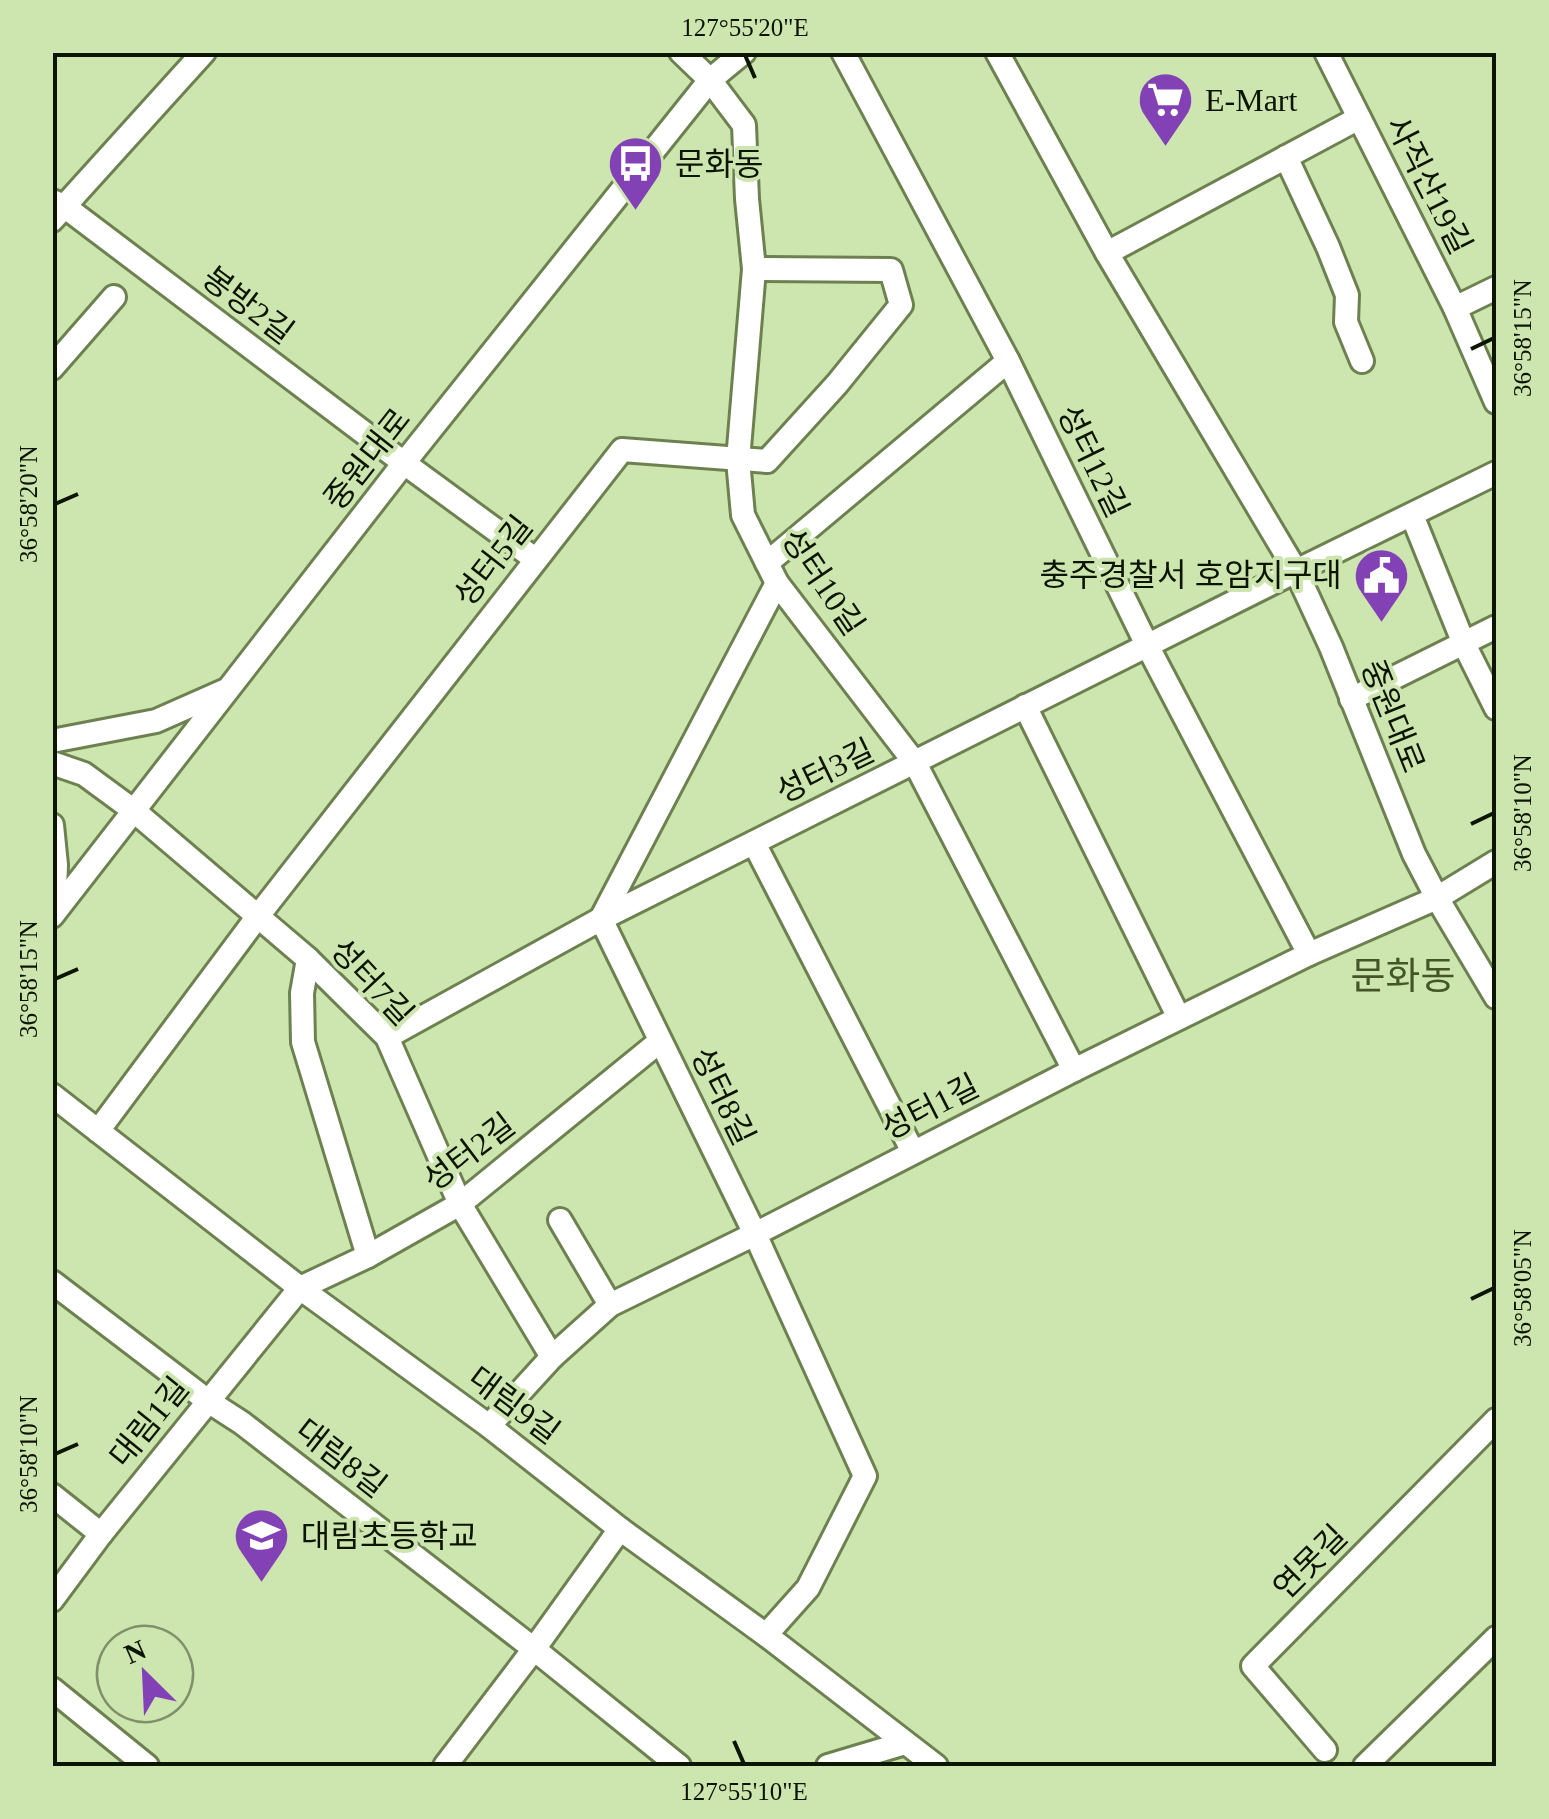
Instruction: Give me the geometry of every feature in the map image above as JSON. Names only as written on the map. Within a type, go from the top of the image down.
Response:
[{"type":"street","points":[[56,209],[204,52]]},
{"type":"street","name":"성터10길","points":[[682,52],[710,80],[744,125],[754,269],[738,460],[743,515],[772,573],[915,763],[1074,1070]]},
{"type":"street","name":"중원대로","points":[[54,914],[404,463],[710,80],[744,52]]},
{"type":"street","name":"성터12길","points":[[843,52],[1008,360],[1147,646],[1309,954]]},
{"type":"street","name":"중원대로","points":[[997,52],[1107,253],[1296,571],[1414,854],[1496,997]]},
{"type":"street","name":"사직산19길","points":[[1326,52],[1455,308],[1496,402]]},
{"type":"street","points":[[1107,253],[1359,118]]},
{"type":"street","points":[[1286,157],[1347,295],[1346,322],[1362,362]]},
{"type":"street","name":"봉방2길","points":[[56,209],[535,558]]},
{"type":"street","name":"성터5길","points":[[98,1131],[258,916],[622,450],[767,461],[838,384],[901,305],[891,270],[754,269]]},
{"type":"street","points":[[1455,308],[1496,288]]},
{"type":"street","points":[[52,368],[114,297]]},
{"type":"street","points":[[601,919],[772,573],[1008,360]]},
{"type":"street","name":"성터3길","points":[[387,1037],[601,919],[1496,473]]},
{"type":"street","points":[[1412,514],[1464,644],[1496,708]]},
{"type":"street","points":[[1351,699],[1496,628]]},
{"type":"street","points":[[52,741],[156,721],[227,690]]},
{"type":"street","points":[[1026,706],[1179,1018]]},
{"type":"street","name":"성터7길","points":[[52,763],[84,774],[133,810],[308,959],[387,1037],[460,1204],[552,1357]]},
{"type":"street","points":[[52,825],[56,865],[54,914]]},
{"type":"street","points":[[754,843],[913,1152]]},
{"type":"street","name":"성터1길","points":[[489,1426],[552,1357],[610,1305],[1309,954],[1437,898],[1496,862]]},
{"type":"street","name":"성터8길","points":[[601,919],[755,1234],[865,1476],[808,1588],[766,1635]]},
{"type":"street","points":[[308,959],[302,992],[303,1042],[368,1256]]},
{"type":"street","name":"성터2길","points":[[300,1288],[368,1256],[460,1204],[660,1042]]},
{"type":"street","name":"대림9길","points":[[52,1094],[300,1288],[489,1426],[936,1766]]},
{"type":"street","points":[[560,1220],[610,1305]]},
{"type":"street","name":"대림8길","points":[[52,1282],[242,1423],[679,1766]]},
{"type":"street","name":"대림1길","points":[[52,1600],[300,1288]]},
{"type":"street","name":"연못길","points":[[1325,1750],[1253,1666],[1495,1424]]},
{"type":"street","points":[[52,1495],[102,1534]]},
{"type":"street","points":[[445,1766],[620,1529]]},
{"type":"street","points":[[1366,1766],[1496,1638]]},
{"type":"street","points":[[52,1689],[147,1766]]},
{"type":"street","points":[[828,1766],[906,1743]]},
{"type":"place","name":"E-Mart","points":[[1166,149]]},
{"type":"place","name":"문화동","points":[[636,213]]},
{"type":"place","name":"충주경찰서 호암지구대","points":[[1381,624]]},
{"type":"place","name":"대림초등학교","points":[[262,1585]]},
{"type":"district","name":"문화동","points":[[1403,976]]}]
